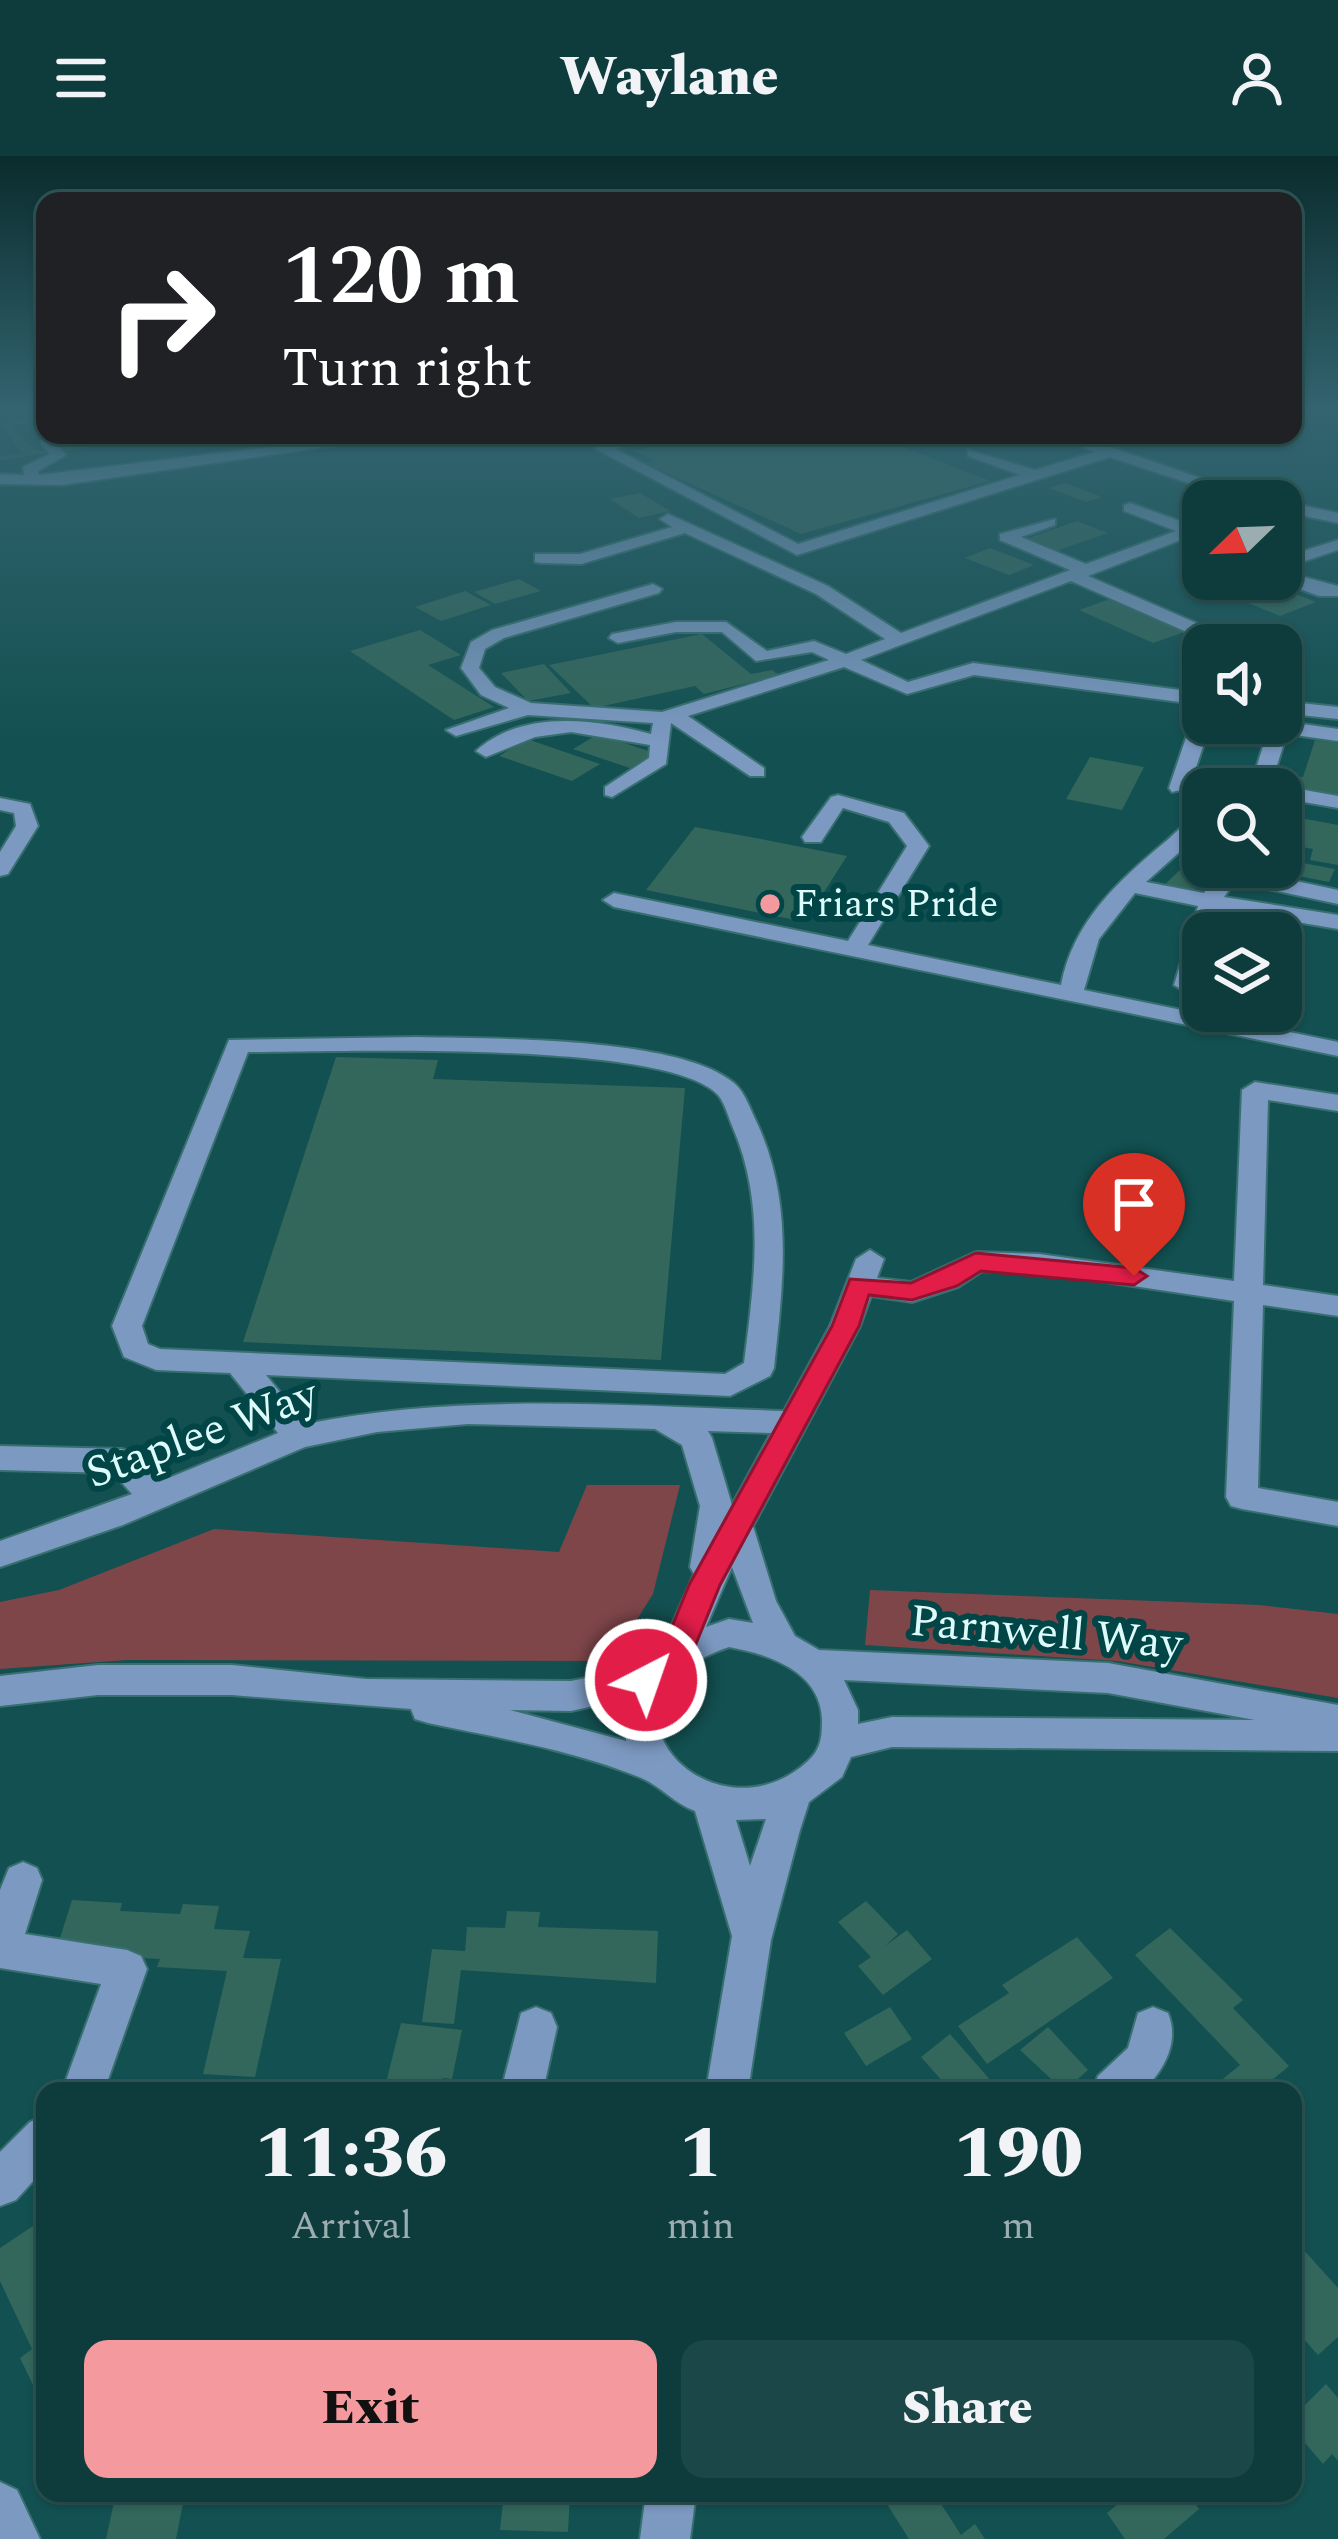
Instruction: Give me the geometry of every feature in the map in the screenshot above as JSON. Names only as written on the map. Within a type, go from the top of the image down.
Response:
[{"type":"street","points":[[744,522],[797,550],[889,522]]},
{"type":"street","points":[[1048,522],[1006,537],[1186,624]]},
{"type":"street","points":[[541,558],[581,559],[677,523],[822,590],[899,640]]},
{"type":"street","points":[[457,730],[527,709],[668,717],[839,662],[1182,536]]},
{"type":"street","points":[[1302,557],[1338,544]]},
{"type":"street","points":[[1302,584],[1338,591]]},
{"type":"street","points":[[527,709],[488,691],[470,668],[477,646],[498,634],[653,589]]},
{"type":"street","points":[[618,638],[676,627],[726,627],[763,657],[814,646],[839,662],[907,688],[973,669],[1182,696]]},
{"type":"street","points":[[1302,709],[1338,713]]},
{"type":"street","points":[[612,791],[659,760],[668,717]]},
{"type":"street","points":[[668,717],[757,772]]},
{"type":"street","points":[[1302,719],[1338,723]]},
{"type":"street","points":[[486,751],[524,730],[597,724],[660,742]]},
{"type":"street","points":[[1266,768],[1279,728],[1338,735]]},
{"type":"street","points":[[1179,788],[1194,744]]},
{"type":"street","points":[[1302,796],[1338,802]]},
{"type":"street","points":[[813,837],[838,801],[886,811],[911,826],[918,846],[854,950]]},
{"type":"street","points":[[0,804],[23,808],[27,826],[0,869]]},
{"type":"street","points":[[1302,814],[1338,820]]},
{"type":"street","points":[[1072,992],[1076,962],[1094,920],[1182,839]]},
{"type":"street","points":[[1207,912],[1225,878],[1239,876],[1338,897]]},
{"type":"street","points":[[1132,885],[1189,901],[1211,900],[1338,922]]},
{"type":"street","points":[[614,900],[1338,1049]]},
{"type":"street","points":[[239,1363],[730,1385],[759,1368],[774,1225],[757,1147],[727,1088],[688,1070],[608,1052],[238,1045],[127,1326],[135,1350],[156,1359],[239,1363],[298,1437]]},
{"type":"street","points":[[1338,1103],[1255,1090],[1241,1497],[1338,1514]]},
{"type":"street","points":[[794,1793],[739,1805],[711,1801],[679,1787],[655,1766],[640,1738],[637,1708],[646,1680],[680,1647],[705,1585],[845,1326],[865,1272],[912,1292],[948,1280],[976,1262],[1040,1263],[1338,1306]]},
{"type":"street","name":"Staplee Way","points":[[0,1554],[111,1516],[298,1437],[377,1421],[468,1413],[790,1422]]},
{"type":"street","points":[[655,1415],[696,1438],[716,1506],[705,1585]]},
{"type":"street","points":[[0,1458],[122,1462],[154,1498]]},
{"type":"street","points":[[737,1526],[759,1602],[781,1641]]},
{"type":"street","points":[[680,1647],[729,1633],[781,1641],[816,1664],[834,1688],[842,1715],[838,1744],[829,1763],[794,1793],[768,1858],[749,1930],[728,2082]]},
{"type":"street","name":"Parnwell Way","points":[[816,1664],[1108,1678],[1338,1720]]},
{"type":"street","points":[[0,1691],[98,1680],[232,1680],[366,1694],[571,1696],[646,1680]]},
{"type":"street","points":[[366,1694],[560,1736],[655,1766]]},
{"type":"street","name":"Parnwell Way","points":[[838,1744],[892,1732],[1338,1736]]},
{"type":"street","points":[[711,1801],[749,1930]]},
{"type":"street","points":[[23,1880],[0,1949],[127,1969],[86,2082]]},
{"type":"street","points":[[524,2082],[536,2027]]},
{"type":"street","points":[[1122,2082],[1146,2060],[1153,2027]]},
{"type":"street","points":[[0,2184],[36,2146]]},
{"type":"street","points":[[665,2539],[670,2502]]},
{"type":"street","points":[[0,2507],[15,2539]]},
{"type":"shaded area","points":[[587,1485],[680,1485],[653,1594],[611,1661],[127,1660],[0,1669],[0,1602],[59,1590],[214,1529],[559,1552]]},
{"type":"shaded area","points":[[870,1590],[1259,1605],[1338,1614],[1338,1698],[1117,1661],[865,1645]]},
{"type":"building","points":[[775,522],[843,522],[801,534]]},
{"type":"building","points":[[1074,522],[1108,533],[1050,553],[1020,541]]},
{"type":"building","points":[[990,548],[1034,565],[1009,575],[965,558]]},
{"type":"building","points":[[519,579],[541,591],[495,604],[474,592]]},
{"type":"building","points":[[465,591],[491,605],[441,621],[415,607]]},
{"type":"building","points":[[1302,597],[1316,602],[1280,616],[1241,600]]},
{"type":"building","points":[[1113,598],[1182,633],[1153,643],[1079,610]]},
{"type":"building","points":[[420,630],[461,655],[428,665],[494,707],[454,720],[350,651]]},
{"type":"building","points":[[702,634],[751,674],[772,670],[779,675],[704,694],[695,686],[594,708],[549,665]]},
{"type":"building","points":[[544,664],[571,693],[528,701],[501,673]]},
{"type":"building","points":[[598,734],[654,753],[630,768],[573,749]]},
{"type":"building","points":[[527,739],[600,764],[572,781],[499,756]]},
{"type":"building","points":[[1315,740],[1338,743],[1338,798],[1302,792]]},
{"type":"building","points":[[1090,757],[1144,767],[1122,810],[1066,799]]},
{"type":"building","points":[[1302,818],[1338,825],[1338,865],[1310,860],[1313,849],[1302,847]]},
{"type":"building","points":[[695,827],[847,856],[805,922],[646,890]]},
{"type":"building","points":[[1302,863],[1335,869],[1329,882],[1302,877]]},
{"type":"building","points":[[1182,868],[1182,888],[1196,888],[1189,895],[1162,887]]},
{"type":"building","points":[[336,1057],[438,1060],[433,1079],[685,1088],[661,1360],[243,1342]]},
{"type":"building","points":[[72,1900],[122,1903],[120,1911],[180,1914],[183,1904],[219,1906],[214,1929],[250,1931],[243,1958],[281,1959],[255,2077],[203,2074],[227,1971],[157,1967],[160,1959],[55,1954]]},
{"type":"building","points":[[866,1901],[898,1934],[885,1946],[907,1930],[932,1959],[883,1995],[858,1966],[871,1957],[838,1922]]},
{"type":"building","points":[[507,1911],[540,1912],[538,1927],[658,1931],[656,1983],[461,1970],[454,2024],[422,2022],[432,1949],[465,1951],[467,1927],[505,1928]]},
{"type":"building","points":[[1170,1928],[1243,2000],[1233,2008],[1289,2066],[1270,2082],[1219,2082],[1240,2065],[1135,1955]]},
{"type":"building","points":[[1077,1937],[1113,1978],[987,2064],[958,2026],[1009,1993],[1002,1985]]},
{"type":"building","points":[[890,2007],[912,2039],[866,2066],[844,2033]]},
{"type":"building","points":[[401,2023],[462,2030],[452,2079],[386,2082]]},
{"type":"building","points":[[1048,2027],[1088,2070],[1074,2082],[1054,2082],[1020,2050]]},
{"type":"building","points":[[950,2034],[992,2082],[943,2082],[921,2057]]},
{"type":"building","points":[[36,2224],[36,2391],[20,2358],[32,2349],[0,2281],[0,2248]]},
{"type":"building","points":[[1302,2248],[1338,2288],[1338,2337],[1318,2355],[1302,2337]]},
{"type":"building","points":[[1326,2384],[1338,2398],[1338,2461],[1332,2454],[1323,2464],[1302,2440],[1302,2408]]},
{"type":"building","points":[[114,2502],[183,2502],[176,2539],[106,2539]]},
{"type":"building","points":[[503,2502],[570,2502],[568,2532],[500,2530]]},
{"type":"building","points":[[886,2502],[940,2502],[961,2535],[975,2524],[985,2539],[909,2539]]},
{"type":"building","points":[[1194,2502],[1199,2509],[1164,2539],[1125,2539],[1107,2513],[1119,2503]]},
{"type":"place","name":"Friars Pride","points":[[770,904]]},
{"type":"route","points":[[646,1680],[680,1647],[705,1585],[845,1326],[860,1285],[912,1292],[948,1280],[976,1262],[1040,1263],[1134,1276]]}]
